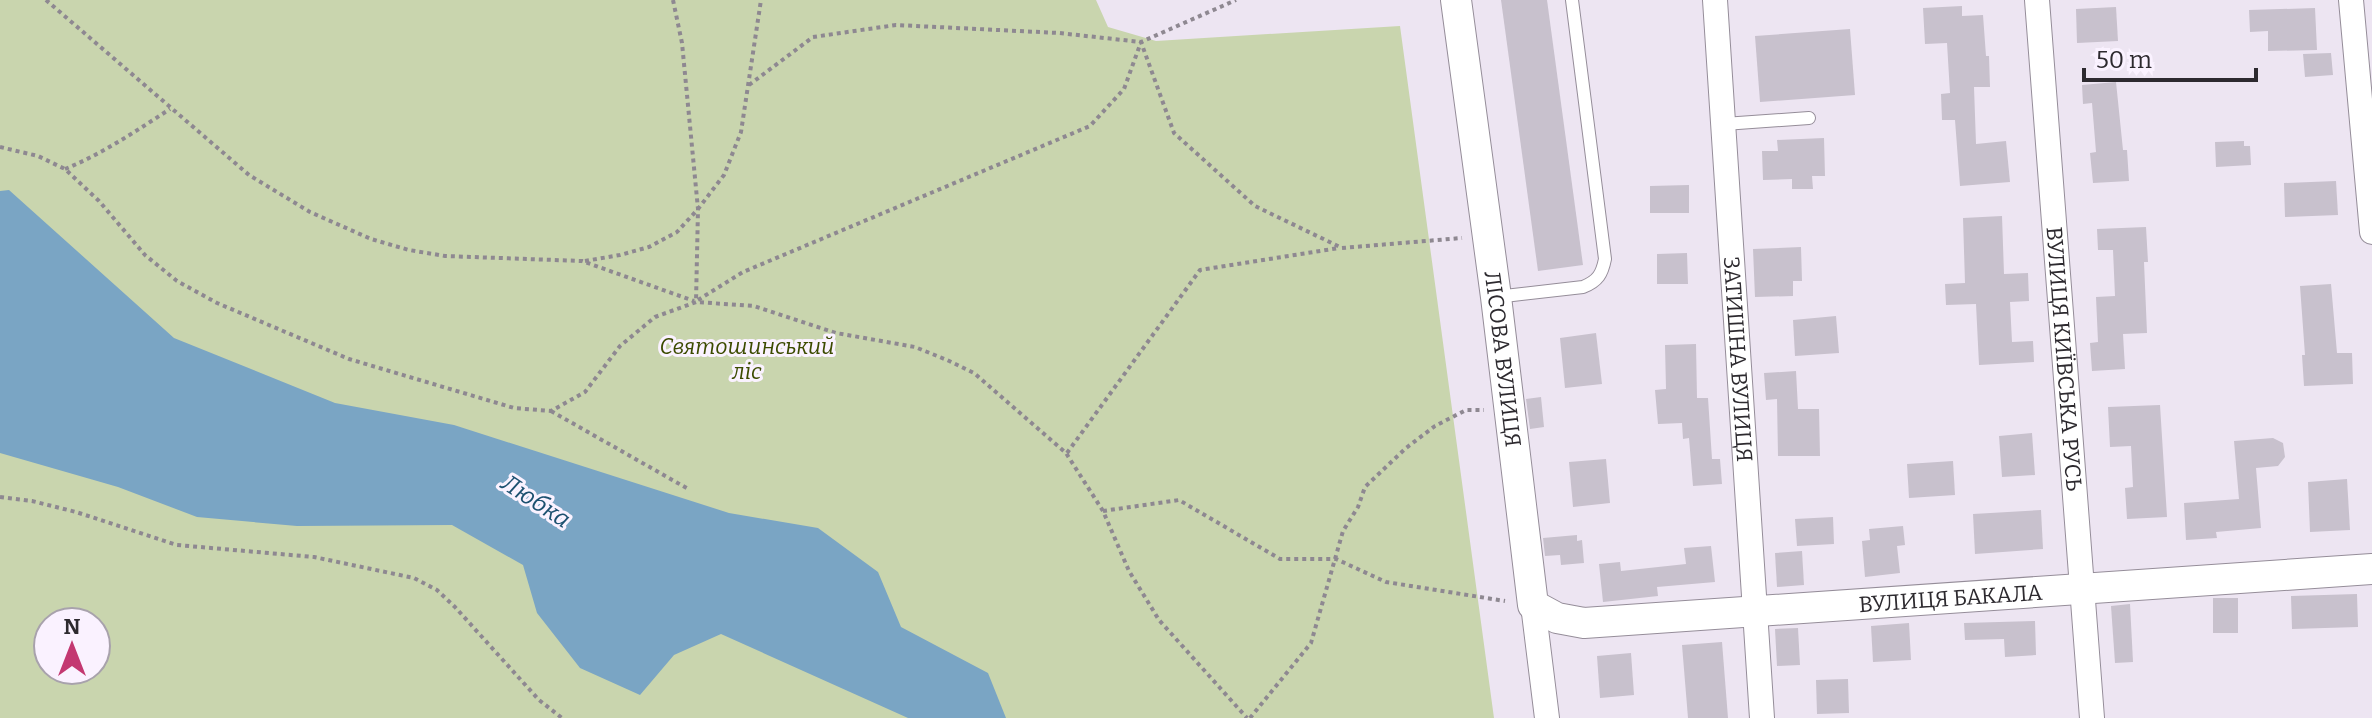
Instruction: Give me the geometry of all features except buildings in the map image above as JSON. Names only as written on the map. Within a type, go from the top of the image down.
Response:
[{"type":"street","name":"ЛІСОВА ВУЛИЦЯ","points":[[1456,0],[1547,718]]},
{"type":"street","name":"ЗАТИШНА ВУЛИЦЯ","points":[[1715,0],[1762,718]]},
{"type":"street","name":"ВУЛИЦЯ КИЇВСЬКА РУСЬ","points":[[2037,0],[2092,718]]},
{"type":"street","points":[[2351,0],[2372,232]]},
{"type":"street","name":"ВУЛИЦЯ БАКАЛА","points":[[1533,605],[1557,618],[1584,623],[2372,569]]},
{"type":"lane","points":[[1496,297],[1583,287],[1594,283],[1603,273],[1605,259],[1572,0]]},
{"type":"lane","points":[[1724,124],[1809,118]]},
{"type":"path","points":[[46,0],[249,175],[310,212],[371,239],[409,250],[445,256],[582,261],[649,247],[677,232],[724,175],[741,132],[761,0]]},
{"type":"path","points":[[673,0],[682,43],[698,209],[696,302]]},
{"type":"path","points":[[749,85],[813,37],[896,25],[1059,33],[1141,42],[1236,0]]},
{"type":"path","points":[[1141,42],[1174,133],[1255,206],[1342,248]]},
{"type":"path","points":[[551,411],[585,392],[620,346],[655,317],[696,302],[743,272],[1090,126],[1124,89],[1141,42]]},
{"type":"path","points":[[65,169],[111,146],[170,109]]},
{"type":"path","points":[[0,147],[38,156],[65,169],[99,201],[145,255],[177,281],[217,303],[349,359],[514,408],[551,411],[690,490]]},
{"type":"path","points":[[1066,453],[1200,270],[1342,248],[1488,236]]},
{"type":"path","points":[[582,261],[696,302],[754,306],[836,333],[915,347],[974,373],[1066,453],[1103,511],[1129,571],[1159,620],[1248,718],[1311,643],[1343,531],[1358,507],[1365,487],[1406,448],[1435,426],[1466,410],[1487,410],[1509,402]]},
{"type":"path","points":[[0,497],[76,512],[177,545],[314,557],[414,578],[437,590],[455,607],[539,700],[562,718]]},
{"type":"path","points":[[1103,511],[1179,500],[1280,559],[1336,559],[1386,582],[1533,605]]},
{"type":"green space","name":"Святошинський ліс","points":[[0,0],[1096,0],[1108,27],[1156,41],[1400,26],[1494,718],[0,718]]},
{"type":"water","name":"Любка","points":[[9,190],[174,338],[335,403],[454,425],[729,513],[818,528],[878,572],[901,627],[988,673],[1006,718],[908,718],[721,634],[674,655],[640,695],[580,668],[537,613],[523,565],[452,525],[297,526],[197,517],[118,487],[0,453],[0,191]]}]
